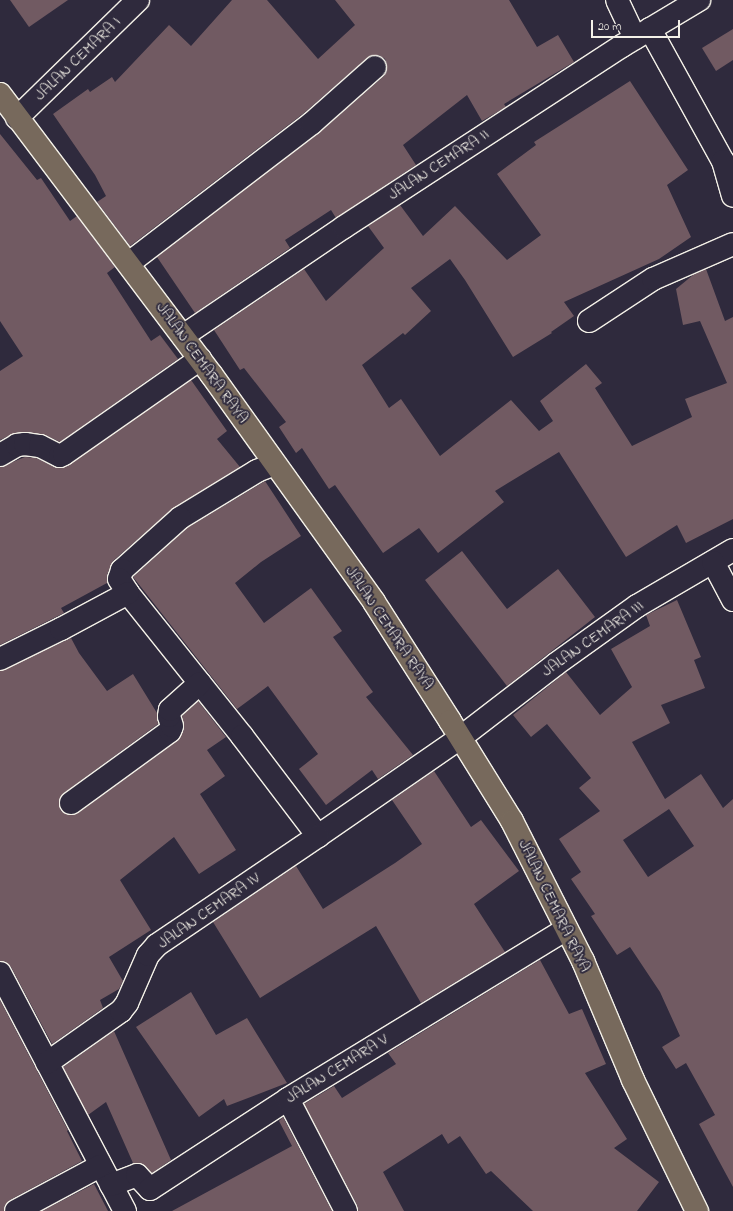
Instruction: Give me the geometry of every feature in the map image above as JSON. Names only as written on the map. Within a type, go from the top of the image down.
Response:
[{"type":"main road","name":"JALAN CEMARA RAYA","points":[[0,94],[200,359],[374,602],[512,821],[582,961],[633,1080],[697,1211]]},
{"type":"street","name":"JALAN CEMARA I","points":[[18,118],[138,0]]},
{"type":"street","points":[[617,0],[643,33],[723,161],[730,173],[733,196]]},
{"type":"street","name":"JALAN CEMARA II","points":[[183,336],[344,226],[643,33],[699,0]]},
{"type":"street","points":[[129,263],[312,123],[375,67]]},
{"type":"street","points":[[589,321],[653,279],[733,244]]},
{"type":"street","points":[[0,455],[17,445],[25,444],[40,446],[60,456],[200,359]]},
{"type":"street","points":[[274,464],[257,471],[174,523],[122,570],[119,579],[318,836]]},
{"type":"street","name":"JALAN CEMARA III","points":[[460,738],[556,664],[637,606],[733,550]]},
{"type":"street","points":[[713,562],[733,600]]},
{"type":"street","points":[[0,659],[61,629],[128,592]]},
{"type":"street","points":[[71,803],[170,731],[172,726],[169,716],[170,710],[200,683]]},
{"type":"street","name":"JALAN CEMARA IV","points":[[47,1063],[121,1012],[127,1003],[148,955],[157,945],[460,738]]},
{"type":"street","name":"JALAN CEMARA V","points":[[106,1175],[137,1175],[150,1189],[288,1099],[566,928]]},
{"type":"street","points":[[0,973],[125,1211]]},
{"type":"street","points":[[288,1099],[346,1211]]},
{"type":"street","points":[[16,1211],[106,1175]]},
{"type":"building","points":[[10,0],[68,0],[29,27]]},
{"type":"building","points":[[232,0],[267,0],[318,59],[355,25],[335,0],[509,0],[537,47],[558,35],[574,62],[504,104],[506,107],[482,121],[467,95],[403,145],[416,165],[336,218],[331,210],[285,240],[290,248],[195,313],[157,257],[320,132],[384,76],[387,71],[385,59],[379,55],[372,55],[367,58],[304,113],[130,246],[97,202],[106,196],[95,175],[53,114],[88,89],[90,92],[112,77],[115,82],[169,25],[191,46]]},
{"type":"building","points":[[733,29],[733,60],[716,71],[702,48]]},
{"type":"building","points":[[630,81],[688,170],[667,185],[691,237],[659,259],[564,302],[574,316],[551,332],[552,333],[513,357],[465,280],[450,259],[411,288],[431,311],[405,335],[403,333],[362,365],[389,408],[401,399],[440,456],[511,400],[539,431],[553,421],[540,401],[586,364],[602,383],[595,388],[632,446],[692,417],[685,399],[727,383],[700,321],[683,325],[676,289],[693,275],[706,269],[725,321],[733,317],[733,519],[686,543],[677,525],[626,557],[559,452],[495,491],[504,502],[438,553],[419,528],[383,553],[335,485],[329,489],[302,448],[296,453],[279,427],[286,422],[244,368],[240,370],[214,330],[304,269],[326,301],[384,248],[368,226],[400,205],[423,236],[455,206],[507,260],[541,235],[497,174],[536,145],[534,142]]},
{"type":"building","points":[[0,134],[37,180],[41,178],[70,221],[77,216],[115,267],[107,273],[151,341],[160,335],[178,359],[60,442],[45,435],[26,432],[15,433],[0,440],[0,371],[23,356],[0,321]]},
{"type":"building","points":[[191,380],[227,431],[217,439],[240,467],[172,509],[113,561],[107,575],[107,583],[61,608],[64,613],[0,645],[0,467],[25,457],[36,458],[55,467],[66,467]]},
{"type":"building","points":[[265,481],[301,536],[261,562],[235,583],[264,623],[311,588],[342,631],[333,637],[373,692],[366,697],[413,755],[378,779],[372,770],[326,805],[299,769],[318,754],[268,686],[237,709],[133,577],[187,528]]},
{"type":"building","points":[[462,551],[507,609],[558,569],[595,617],[507,686],[425,580]]},
{"type":"building","points":[[677,600],[701,657],[694,660],[705,688],[661,705],[670,723],[632,742],[665,799],[701,774],[723,808],[733,799],[733,1187],[699,1124],[715,1115],[686,1063],[676,1069],[662,1047],[680,1036],[660,992],[630,947],[617,955],[591,916],[595,914],[571,879],[581,872],[559,839],[600,811],[579,788],[591,778],[547,724],[531,737],[513,715],[566,672],[600,715],[632,687],[611,649],[650,626],[646,615]],"holes":[[[669,809],[694,846],[648,877],[623,840]]]},
{"type":"building","points":[[71,638],[79,653],[107,691],[133,674],[157,713],[158,724],[64,793],[60,798],[59,804],[61,811],[72,815],[78,813],[177,741],[184,730],[182,716],[198,701],[226,737],[207,750],[225,776],[200,794],[236,850],[199,874],[174,837],[120,880],[151,930],[109,957],[123,981],[119,989],[100,1000],[103,1008],[52,1044],[11,967],[6,962],[0,961],[0,671]]},
{"type":"building","points":[[434,771],[471,827],[481,820],[519,871],[474,904],[505,952],[421,1003],[376,926],[260,998],[213,922],[296,866],[323,909],[395,863],[422,844],[392,800]]},
{"type":"building","points":[[540,960],[569,1014],[582,1009],[606,1064],[585,1073],[627,1139],[614,1148],[659,1182],[637,1211],[533,1211],[491,1171],[486,1174],[460,1136],[448,1144],[442,1134],[383,1172],[404,1211],[358,1211],[357,1205],[304,1104],[334,1086],[342,1098],[396,1064],[388,1053]]},
{"type":"building","points":[[191,992],[216,1035],[247,1018],[287,1083],[227,1106],[224,1099],[199,1117],[136,1027]]},
{"type":"building","points":[[0,1000],[68,1130],[67,1131],[82,1161],[10,1200],[5,1205],[4,1211],[0,1211]]},
{"type":"building","points":[[114,1031],[171,1160],[152,1173],[140,1163],[133,1163],[106,1102],[88,1115],[63,1067]]},
{"type":"building","points":[[283,1117],[332,1211],[172,1211],[292,1146],[279,1121]]},
{"type":"building","points":[[94,1184],[108,1211],[42,1211]]}]
